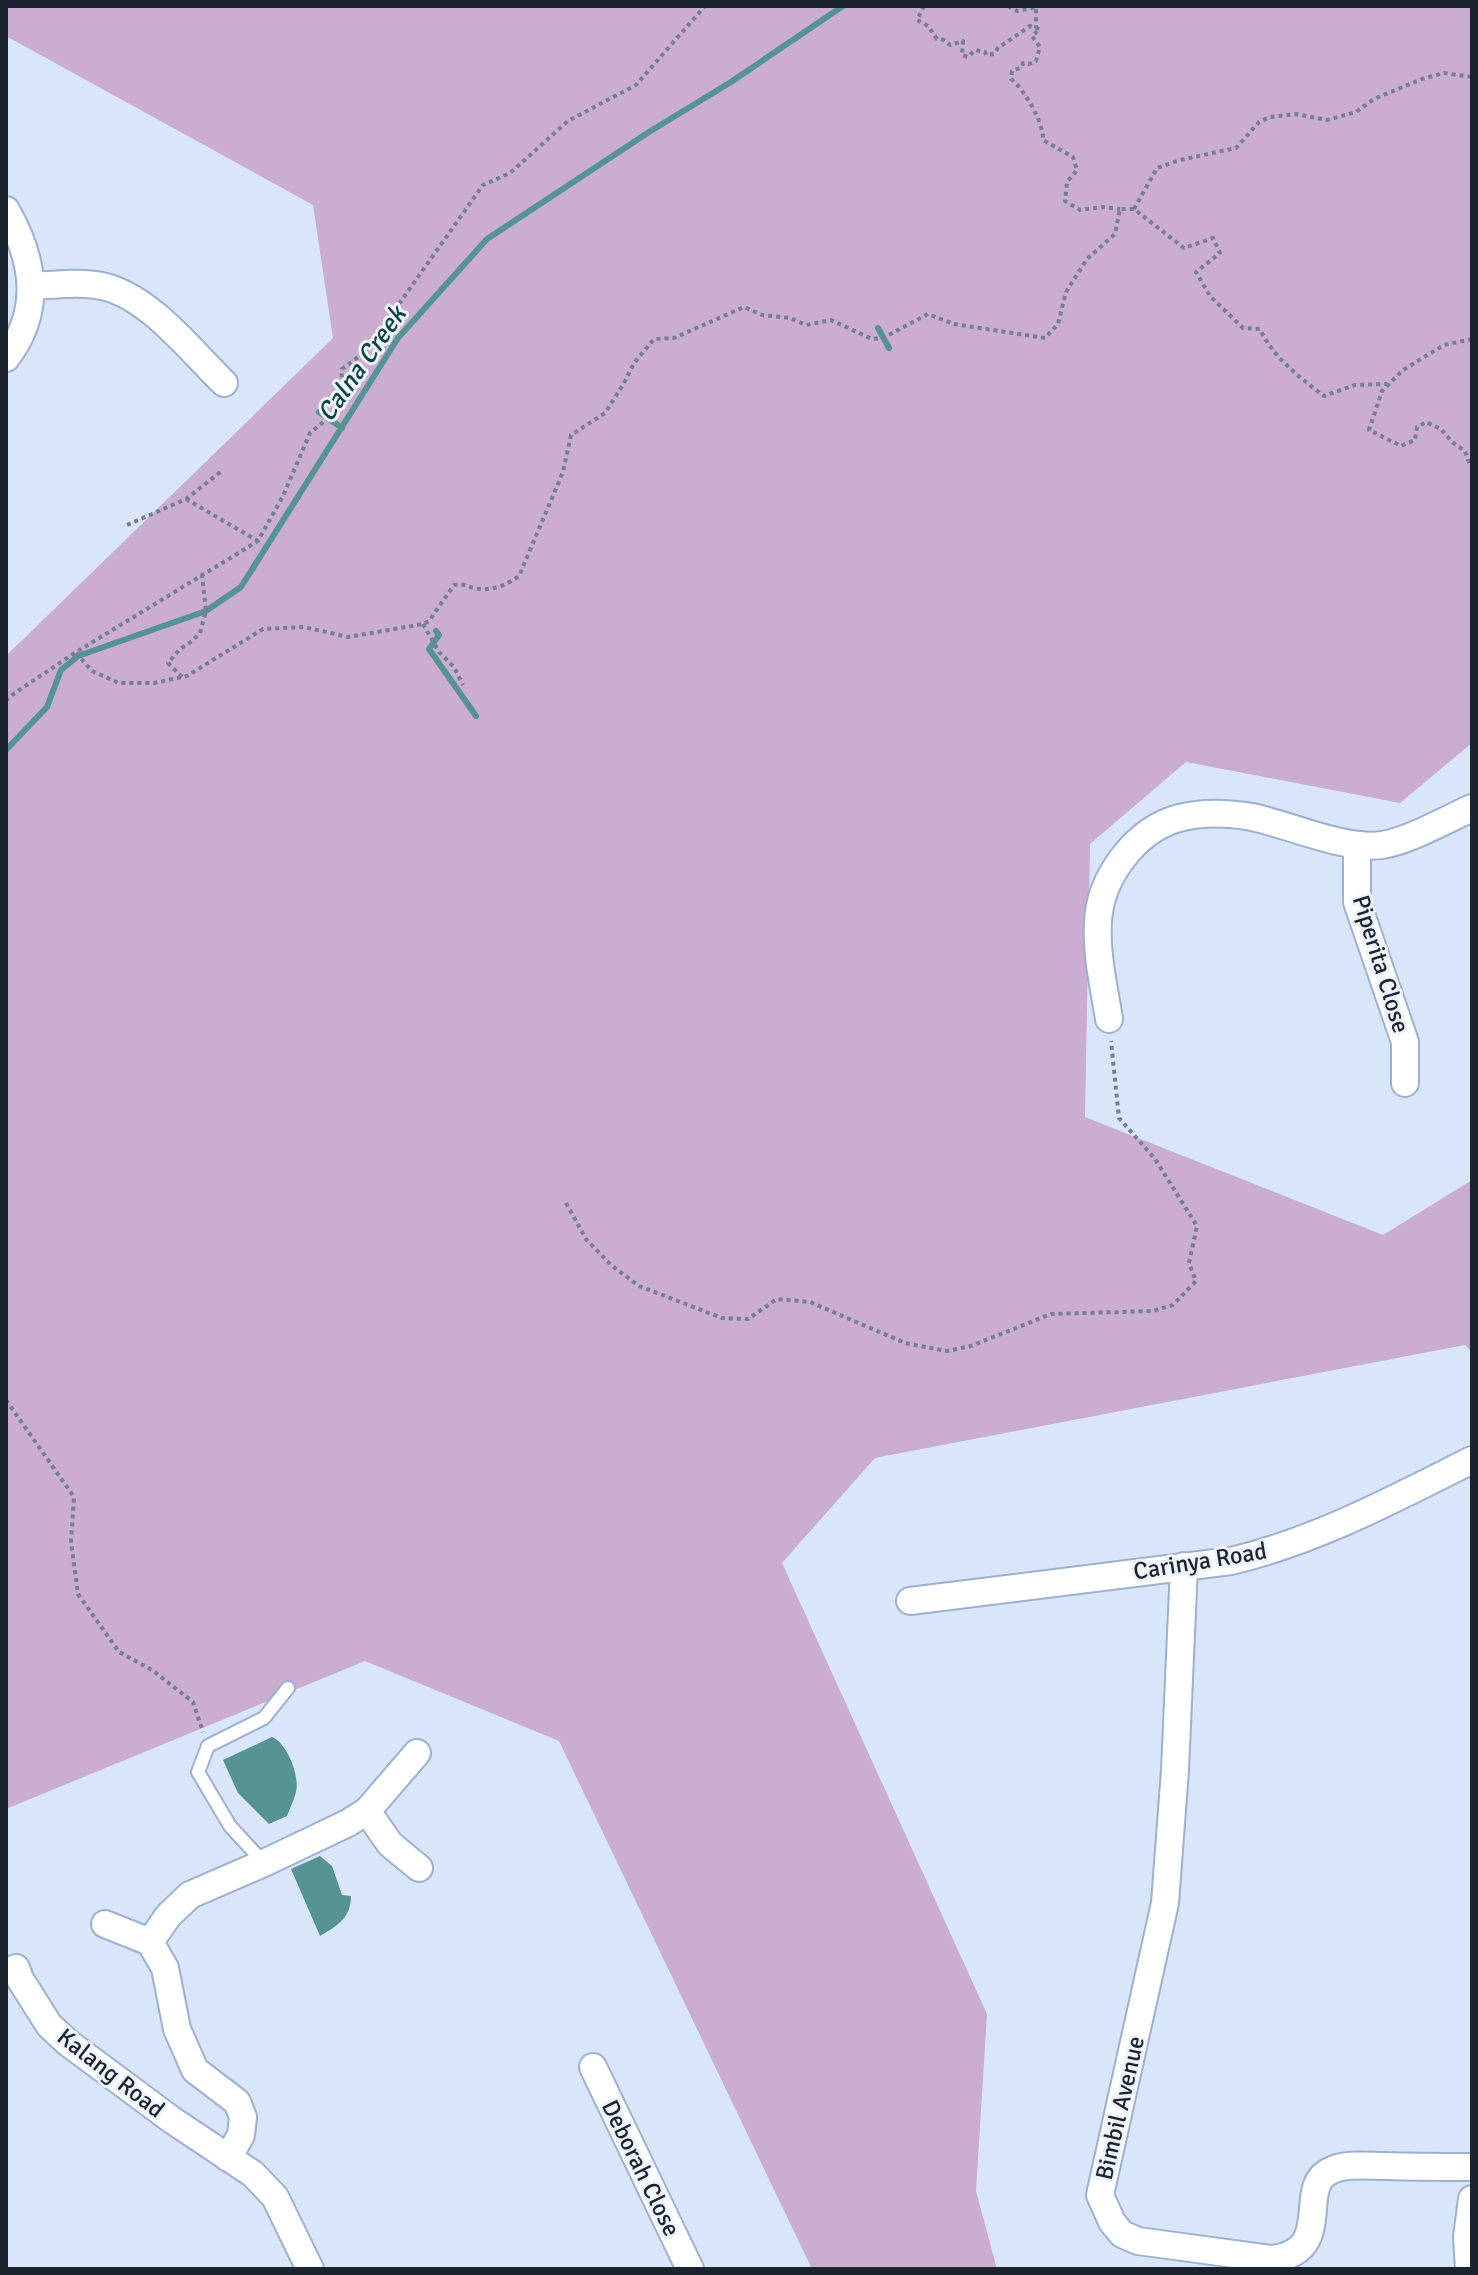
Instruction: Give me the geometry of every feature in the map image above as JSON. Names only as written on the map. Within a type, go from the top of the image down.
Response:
[{"type":"street","points":[[6,210],[25,251],[32,286],[23,329],[6,358]]},
{"type":"street","points":[[32,286],[86,284],[106,287],[140,302],[224,383]]},
{"type":"street","points":[[1109,1019],[1099,954],[1098,921],[1102,895],[1122,860],[1136,843],[1152,831],[1179,818],[1206,813],[1250,817],[1357,845],[1382,845],[1472,808]]},
{"type":"street","name":"Piperita Close","points":[[1357,845],[1357,902],[1405,1042],[1405,1083]]},
{"type":"street","name":"Carinya Road","points":[[910,1601],[1231,1561],[1265,1553],[1300,1541],[1472,1460]]},
{"type":"street","name":"Bimbil Avenue","points":[[1184,1566],[1175,1770],[1165,1903],[1105,2169],[1100,2195],[1104,2208],[1122,2234],[1138,2241],[1271,2259],[1287,2257],[1308,2238],[1316,2186],[1322,2176],[1331,2170],[1358,2166],[1472,2167]]},
{"type":"street","points":[[150,1942],[168,1916],[190,1895],[264,1863],[367,1811],[417,1753]]},
{"type":"street","points":[[367,1811],[390,1844],[419,1868]]},
{"type":"street","points":[[105,1924],[150,1942],[165,1968],[177,2029],[195,2070],[237,2102],[243,2117],[241,2135],[228,2158]]},
{"type":"street","name":"Kalang Road","points":[[16,1968],[49,2025],[67,2042],[172,2120],[253,2174],[275,2197],[310,2269]]},
{"type":"street","name":"Deborah Close","points":[[593,2067],[690,2269]]},
{"type":"street","points":[[1469,2269],[1467,2237],[1472,2199]]},
{"type":"lane","points":[[264,1863],[230,1826],[198,1772],[208,1746],[264,1718],[288,1688]]},
{"type":"path","points":[[6,701],[76,653],[258,541],[283,496],[310,433],[327,419],[325,409],[341,387],[342,369],[365,352],[483,185],[510,173],[568,121],[636,85],[705,6]]},
{"type":"path","points":[[924,6],[917,20],[928,26],[937,39],[950,45],[963,41],[962,55],[968,57],[975,50],[986,55],[994,54],[1030,26],[1040,29],[1032,36],[1040,47],[1036,61],[1023,63],[1022,67],[1012,71],[1011,79],[1020,86],[1024,98],[1034,109],[1044,130],[1043,140],[1073,157],[1077,170],[1067,182],[1065,201],[1080,210],[1103,207],[1134,209],[1184,248],[1213,238],[1220,253],[1196,272],[1210,296],[1243,328],[1260,329],[1265,341],[1324,396],[1355,385],[1387,384]]},
{"type":"path","points":[[1008,6],[1017,11],[1036,7],[1036,28]]},
{"type":"path","points":[[1134,209],[1157,168],[1236,148],[1259,122],[1270,117],[1296,114],[1327,120],[1356,112],[1374,99],[1422,79],[1444,73],[1472,77]]},
{"type":"path","points":[[76,653],[92,671],[119,683],[154,683],[182,677],[263,629],[304,627],[348,637],[423,624],[429,621],[454,585],[460,583],[478,589],[492,588],[506,586],[519,576],[563,472],[571,435],[605,413],[634,363],[654,339],[674,338],[744,307],[762,315],[790,318],[806,325],[831,320],[872,339],[883,338],[928,314],[954,324],[1045,338],[1058,324],[1066,292],[1087,259],[1115,234],[1120,209]]},
{"type":"path","points":[[1472,339],[1444,345],[1403,370],[1387,384],[1369,430],[1401,446],[1415,440],[1417,427],[1426,422],[1441,429],[1465,451],[1472,465]]},
{"type":"path","points":[[127,525],[186,499],[223,470]]},
{"type":"path","points":[[186,499],[258,541]]},
{"type":"path","points":[[182,677],[168,663],[200,633],[206,611],[202,575]]},
{"type":"path","points":[[423,624],[463,685]]},
{"type":"path","points":[[566,1203],[586,1239],[611,1265],[639,1286],[722,1318],[748,1319],[777,1299],[810,1302],[905,1343],[947,1351],[971,1346],[1051,1314],[1153,1311],[1173,1305],[1196,1281],[1189,1263],[1197,1226],[1155,1159],[1119,1118],[1109,1019]]},
{"type":"path","points":[[6,1400],[74,1497],[71,1542],[78,1594],[119,1652],[152,1670],[193,1702],[208,1746]]},
{"type":"shaded area","points":[[6,6],[1472,6],[1472,743],[1400,803],[1186,762],[1090,844],[1085,1117],[1383,1235],[1472,1180],[1472,1352],[1465,1345],[875,1458],[782,1563],[987,2014],[976,2191],[997,2269],[812,2269],[559,1741],[365,1661],[6,1809],[6,656],[333,338],[313,205],[6,36]]},
{"type":"shaded area","points":[[272,1737],[287,1753],[297,1785],[287,1816],[269,1824],[238,1793],[223,1760]]},
{"type":"shaded area","points":[[320,1856],[332,1866],[342,1895],[351,1896],[346,1916],[320,1936],[291,1869]]},
{"type":"waterway","name":"Calna Creek","points":[[6,750],[47,707],[61,670],[78,656],[206,611],[241,587],[398,338],[487,239],[843,6]]},
{"type":"waterway","points":[[878,328],[889,348]]},
{"type":"waterway","points":[[319,412],[342,428]]},
{"type":"waterway","points":[[436,631],[439,635],[429,649],[476,716]]}]
